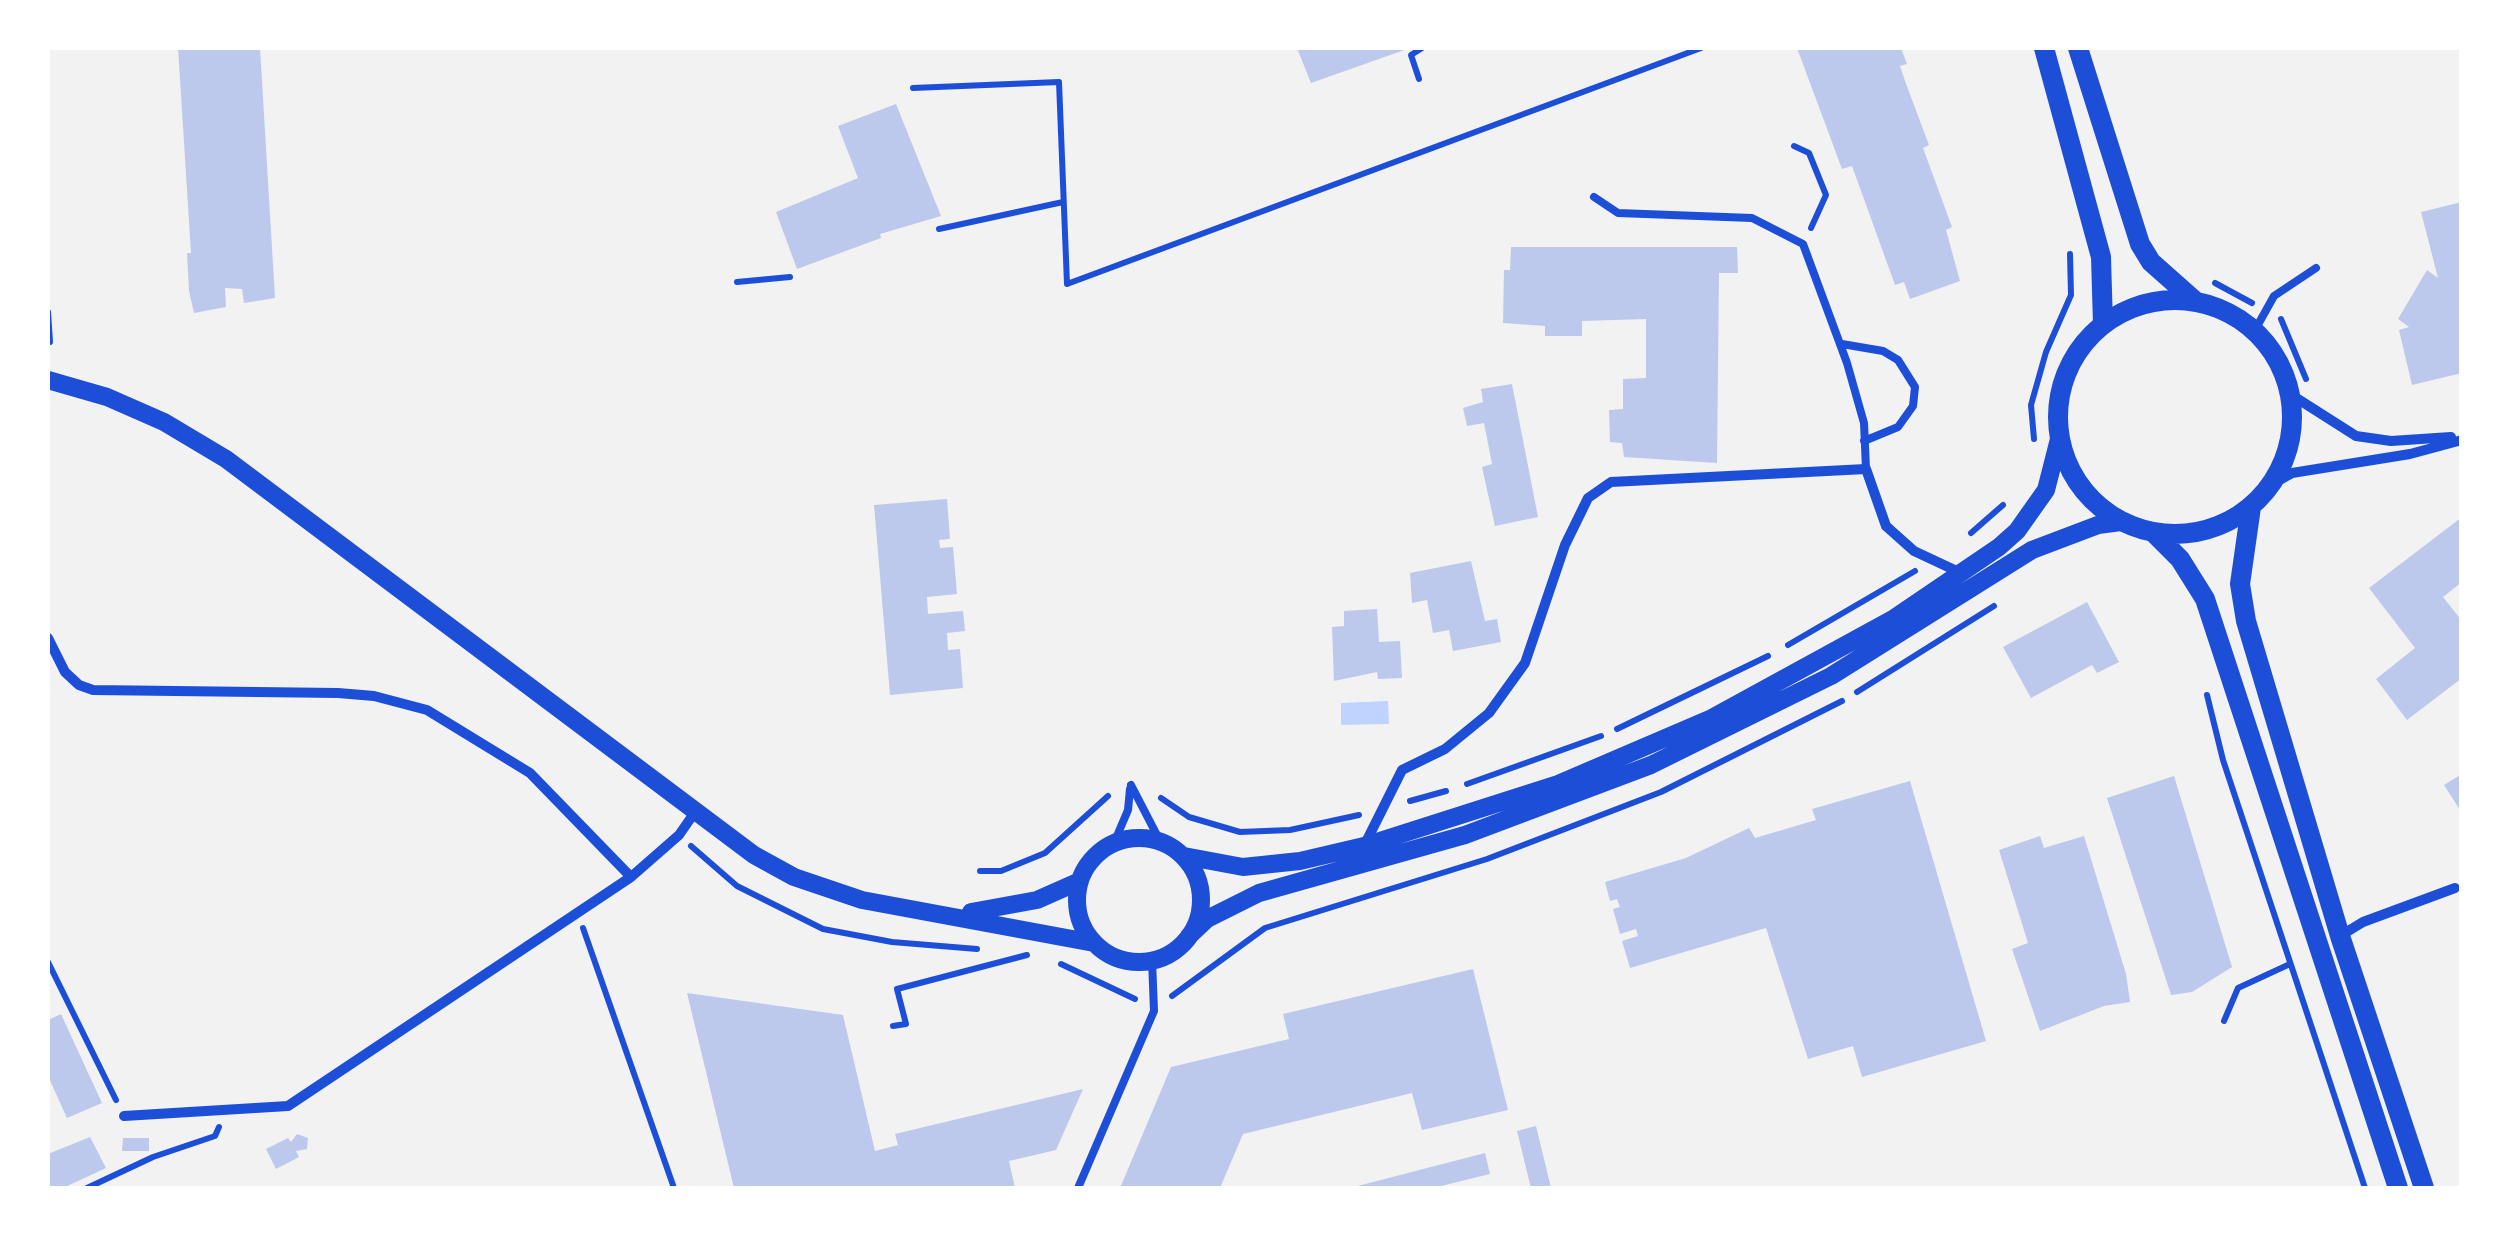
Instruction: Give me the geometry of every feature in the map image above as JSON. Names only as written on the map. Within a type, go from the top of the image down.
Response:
[{"type":"main road","points":[[2044,48],[2101,257],[2103,324]]},
{"type":"main road","points":[[2078,48],[2140,244],[2152,262],[2195,301],[2235,316],[2254,330],[2300,390],[2290,440],[2272,484],[2250,507],[2205,531],[2154,533],[2122,522],[2096,503],[2075,479],[2059,439],[2059,397],[2074,356],[2103,324],[2147,303],[2195,301]]},
{"type":"main road","points":[[2250,507],[2240,584],[2246,621],[2340,936],[2424,1188]]},
{"type":"main road","points":[[2154,533],[2180,559],[2205,599],[2398,1188]]},
{"type":"street","points":[[48,380],[107,397],[164,422],[226,459],[754,855],[794,876],[862,900],[1094,943],[1120,959],[1152,960],[1179,947],[1207,919],[1259,893],[1464,835],[1651,765],[1831,676],[2032,550],[2122,522]]},
{"type":"street","points":[[2300,390],[2356,436],[2391,441],[2462,438]]},
{"type":"street","points":[[2272,484],[2292,472],[2410,454],[2462,438]]},
{"type":"street","points":[[1094,943],[1078,914],[1080,881],[1099,852],[1114,842],[1129,838],[1160,841],[1184,856],[1243,866],[1300,860],[1364,846],[1558,784],[1712,718],[1823,660],[1962,573],[2017,531],[2034,508],[2054,468],[2059,439]]},
{"type":"street","points":[[1364,846],[1378,810],[1402,770],[1445,749],[1489,713],[1526,664],[1565,544],[1588,498],[1611,482],[1866,469],[1886,526],[1932,560],[1962,573]]},
{"type":"street","points":[[48,638],[66,672],[79,686],[93,690],[338,693],[374,696],[427,710],[530,773],[631,877]]},
{"type":"street","points":[[124,1116],[288,1106],[631,877],[679,835],[694,812]]},
{"type":"street","points":[[1184,856],[1199,883],[1201,904],[1190,936]]},
{"type":"street","points":[[952,915],[1019,905],[1080,881]]},
{"type":"street","points":[[2340,936],[2363,922],[2455,888]]},
{"type":"lane","points":[[1594,197],[1618,212],[1752,218],[1803,244],[1842,344],[1864,423],[1866,469]]},
{"type":"lane","points":[[2254,330],[2282,289],[2316,268]]},
{"type":"lane","points":[[1842,344],[1884,351],[1910,373],[1915,387],[1913,406],[1898,426],[1864,441]]},
{"type":"lane","points":[[1114,842],[1128,810],[1130,785],[1160,841]]},
{"type":"lane","points":[[2455,888],[2462,900]]},
{"type":"lane","points":[[1078,1188],[1154,1011],[1152,960]]},
{"type":"path","points":[[1419,80],[1411,55],[1422,48]]},
{"type":"path","points":[[913,88],[1058,82],[1066,284],[1701,48]]},
{"type":"path","points":[[1794,146],[1809,153],[1826,194],[1803,244]]},
{"type":"path","points":[[939,228],[1064,202]]},
{"type":"path","points":[[2035,449],[2031,405],[2035,385],[2071,295],[2072,259],[2067,240]]},
{"type":"path","points":[[2201,275],[2284,320],[2300,390]]},
{"type":"path","points":[[737,282],[790,277]]},
{"type":"path","points":[[48,312],[50,342]]},
{"type":"path","points":[[1290,830],[1378,810],[1531,762],[1667,706],[1781,649],[1932,560],[1976,530],[2013,496]]},
{"type":"path","points":[[2204,678],[2223,760],[2365,1188]]},
{"type":"path","points":[[578,912],[674,1188]]},
{"type":"path","points":[[892,1026],[906,1024],[897,989],[1027,958],[1030,948]]},
{"type":"path","points":[[48,962],[124,1116]]},
{"type":"path","points":[[2224,1021],[2238,988],[2290,964]]},
{"type":"path","points":[[86,1188],[215,1136],[228,1108]]},
{"type":"water","points":[[1388,701],[1389,724],[1341,725],[1341,703]]},
{"type":"building","points":[[178,48],[260,48],[275,298],[244,303],[242,289],[225,288],[226,307],[194,313],[189,291],[187,253],[191,253]]},
{"type":"building","points":[[1297,48],[1410,48],[1311,83]]},
{"type":"building","points":[[1797,48],[1901,48],[1907,64],[1900,66],[1929,145],[1923,148],[1952,227],[1946,230],[1960,281],[1910,299],[1904,282],[1895,285],[1852,166],[1842,169]]},
{"type":"building","points":[[896,104],[941,216],[880,234],[881,238],[797,269],[776,212],[858,178],[838,126]]},
{"type":"building","points":[[2462,202],[2462,373],[2412,385],[2399,330],[2409,327],[2398,319],[2427,270],[2438,278],[2421,212]]},
{"type":"building","points":[[1511,247],[1737,247],[1738,273],[1719,273],[1717,463],[1624,457],[1622,443],[1610,442],[1609,410],[1623,409],[1623,379],[1646,378],[1646,319],[1582,321],[1582,336],[1545,336],[1545,326],[1503,323],[1504,270],[1510,270]]},
{"type":"building","points":[[1512,384],[1538,517],[1495,526],[1482,467],[1492,464],[1484,423],[1467,426],[1463,408],[1483,402],[1481,389]]},
{"type":"building","points":[[947,499],[950,539],[939,540],[940,548],[953,547],[957,594],[927,597],[928,614],[963,611],[965,631],[947,633],[948,650],[960,649],[963,688],[890,695],[874,505]]},
{"type":"building","points":[[2462,517],[2462,582],[2443,597],[2462,621],[2462,678],[2407,720],[2376,679],[2415,648],[2369,588]]},
{"type":"building","points":[[1471,561],[1485,621],[1497,619],[1501,642],[1453,651],[1449,630],[1433,633],[1427,600],[1412,603],[1410,573]]},
{"type":"building","points":[[2087,602],[2119,662],[2097,673],[2092,665],[2031,698],[2003,647]]},
{"type":"building","points":[[1377,609],[1379,642],[1400,641],[1402,678],[1378,679],[1377,672],[1334,681],[1332,627],[1344,626],[1344,611]]},
{"type":"building","points":[[2462,774],[2462,813],[2444,785]]},
{"type":"building","points":[[2174,776],[2232,967],[2192,992],[2171,995],[2107,798]]},
{"type":"building","points":[[1910,781],[1986,1041],[1862,1077],[1853,1046],[1808,1059],[1766,928],[1630,968],[1622,941],[1638,936],[1636,929],[1620,934],[1613,909],[1620,907],[1617,899],[1610,901],[1605,882],[1686,858],[1749,828],[1755,838],[1816,820],[1812,809]]},
{"type":"building","points":[[2040,836],[2044,848],[2084,836],[2126,974],[2130,1002],[2104,1006],[2040,1031],[2012,949],[2028,943],[1999,850]]},
{"type":"building","points":[[1473,969],[1508,1110],[1422,1130],[1412,1093],[1243,1134],[1220,1188],[1120,1188],[1171,1067],[1289,1039],[1283,1014]]},
{"type":"building","points":[[687,993],[843,1015],[875,1151],[898,1145],[895,1134],[1083,1089],[1056,1150],[1009,1161],[1015,1188],[734,1188]]},
{"type":"building","points":[[61,1014],[102,1103],[67,1118],[48,1076],[48,1020]]},
{"type":"building","points":[[1536,1126],[1551,1188],[1531,1188],[1517,1131]]},
{"type":"building","points":[[297,1134],[308,1138],[307,1149],[296,1151],[299,1157],[276,1169],[266,1149],[288,1138],[291,1142]]},
{"type":"building","points":[[90,1137],[106,1168],[63,1188],[48,1188],[48,1154]]},
{"type":"building","points":[[123,1138],[149,1138],[149,1151],[122,1151]]},
{"type":"building","points":[[1485,1153],[1490,1174],[1433,1188],[1350,1188]]}]
